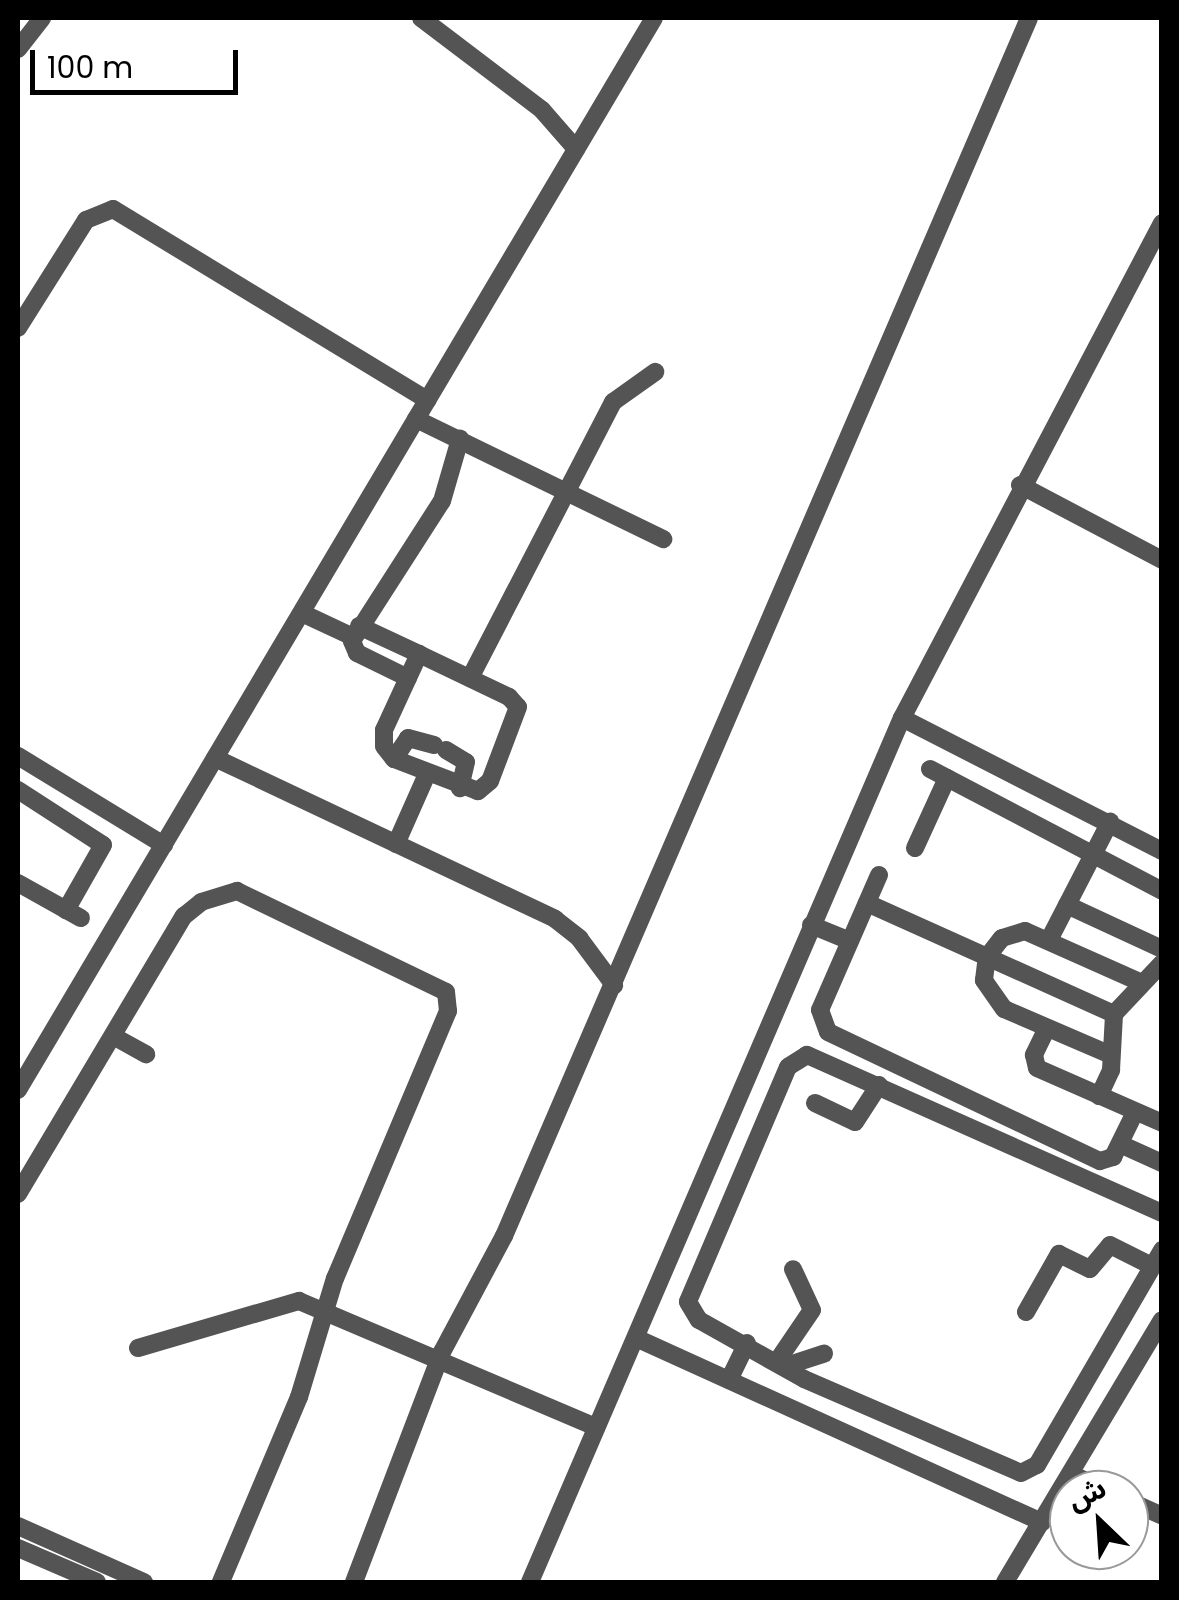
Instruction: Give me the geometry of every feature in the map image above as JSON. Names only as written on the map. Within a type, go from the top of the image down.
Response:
[{"type":"street","points":[[18,50],[42,18]]},
{"type":"street","points":[[421,18],[542,110],[576,149]]},
{"type":"street","points":[[18,1090],[304,614],[654,18]]},
{"type":"street","points":[[354,1582],[439,1360],[494,1258],[1029,18]]},
{"type":"street","points":[[18,328],[86,220],[113,209],[427,400]]},
{"type":"street","points":[[530,1582],[902,718],[1020,484],[1159,233]]},
{"type":"street","points":[[470,678],[616,396],[655,372]]},
{"type":"street","points":[[416,419],[664,539]]},
{"type":"street","points":[[408,678],[357,653],[356,631],[382,600],[442,501],[460,440]]},
{"type":"street","points":[[1020,484],[1162,560]]},
{"type":"street","points":[[304,614],[419,654],[513,700],[518,717],[487,785],[460,788],[394,759],[383,736],[419,654]]},
{"type":"street","points":[[902,718],[1162,851]]},
{"type":"street","points":[[394,759],[408,738],[440,747],[466,762],[460,788]]},
{"type":"street","points":[[18,756],[164,845]]},
{"type":"street","points":[[215,758],[555,919],[588,948],[614,985]]},
{"type":"street","points":[[396,844],[427,774]]},
{"type":"street","points":[[915,848],[938,774],[1162,892]]},
{"type":"street","points":[[18,790],[104,844],[73,914],[18,883]]},
{"type":"street","points":[[1050,938],[1110,822]]},
{"type":"street","points":[[880,874],[820,1010],[828,1032],[1100,1162],[1111,1160],[1135,1112]]},
{"type":"street","points":[[18,1194],[184,916],[229,890],[443,988],[448,1011],[324,1312],[300,1397],[220,1582]]},
{"type":"street","points":[[867,903],[1114,1014]]},
{"type":"street","points":[[1067,905],[1162,949]]},
{"type":"street","points":[[812,926],[850,941]]},
{"type":"street","points":[[1111,1055],[994,1002],[984,980],[986,957],[1013,933],[1050,938],[1142,983]]},
{"type":"street","points":[[1099,1096],[1111,1055],[1114,1014],[1162,962]]},
{"type":"street","points":[[1047,1028],[1034,1055],[1037,1068],[1162,1123]]},
{"type":"street","points":[[113,1036],[146,1054]]},
{"type":"street","points":[[1026,1312],[1058,1254],[1090,1270],[1110,1245],[1157,1258],[1027,1472],[831,1392],[699,1320],[688,1298],[788,1068],[814,1055],[1162,1213]]},
{"type":"street","points":[[815,1104],[855,1122],[879,1085]]},
{"type":"street","points":[[1120,1144],[1162,1163]]},
{"type":"street","points":[[782,1363],[813,1306],[793,1268]]},
{"type":"street","points":[[138,1348],[289,1302],[324,1312],[596,1427]]},
{"type":"street","points":[[1072,1470],[1162,1320]]},
{"type":"street","points":[[636,1338],[1042,1522]]},
{"type":"street","points":[[730,1380],[747,1343]]},
{"type":"street","points":[[782,1363],[824,1354]]},
{"type":"street","points":[[1005,1582],[1049,1510]]},
{"type":"street","points":[[18,1526],[144,1582]]},
{"type":"street","points":[[18,1548],[97,1582]]}]
